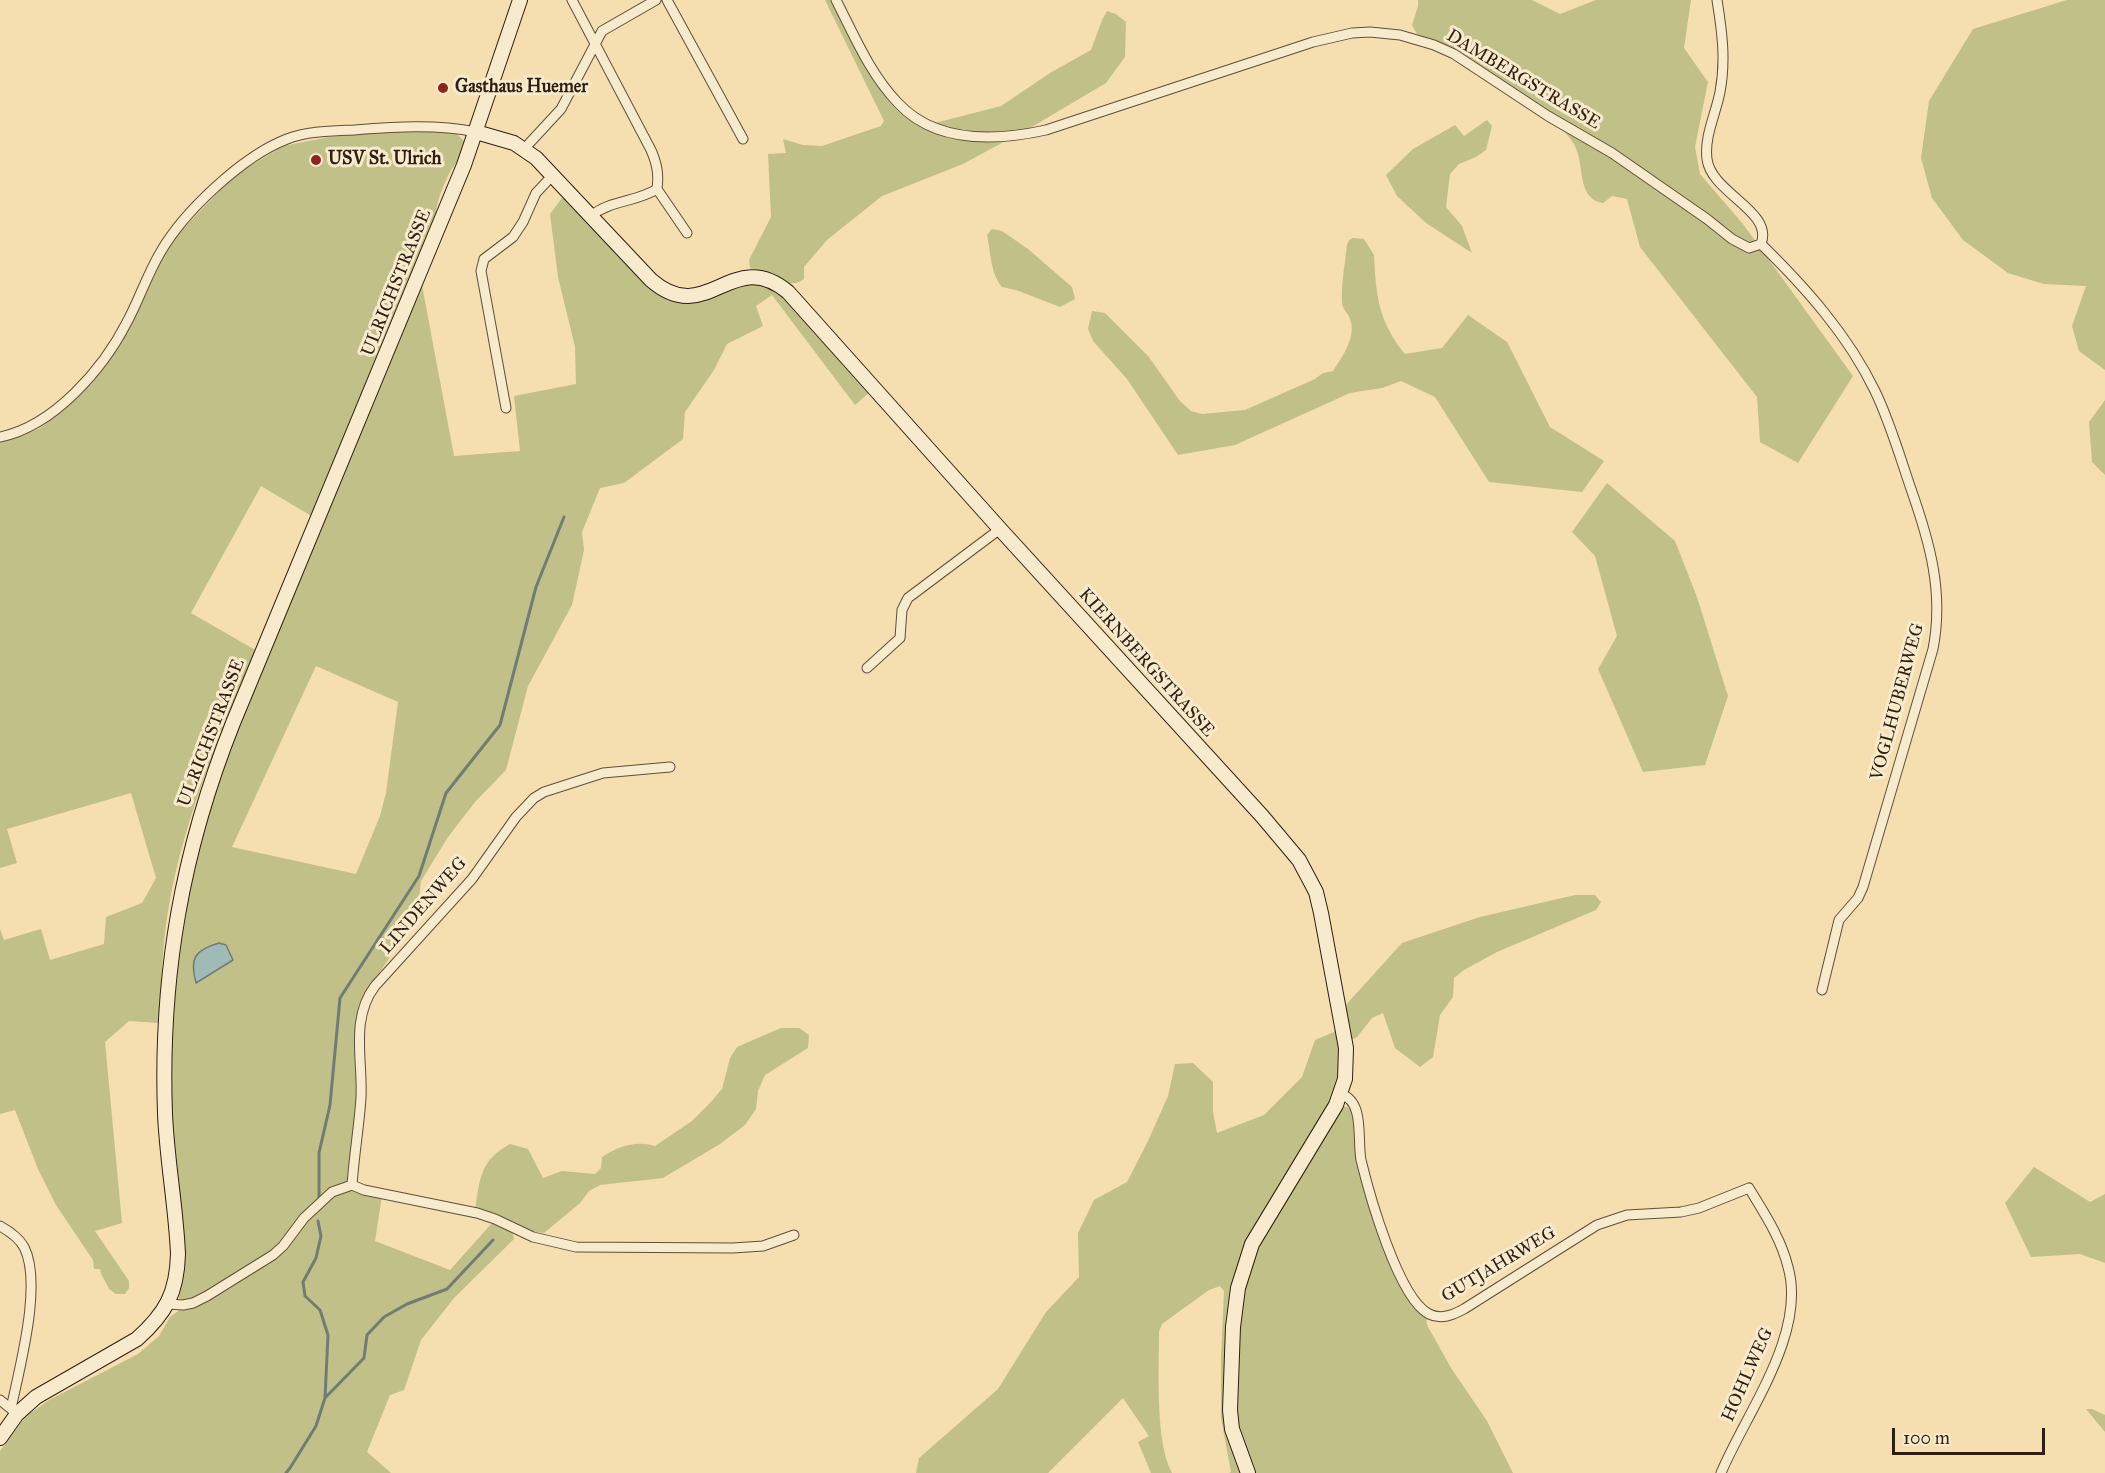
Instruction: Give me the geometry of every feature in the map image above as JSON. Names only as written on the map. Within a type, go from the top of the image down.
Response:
[{"type":"street","name":"ULRICHSTRASSE","points":[[0,1438],[14,1412],[137,1339],[169,1304],[178,1273],[178,1254],[165,1117],[165,1035],[176,922],[192,842],[216,766],[233,723],[374,386],[476,132],[508,30],[520,0]]},
{"type":"street","points":[[572,0],[657,164],[657,189],[687,233]]},
{"type":"street","points":[[525,149],[561,109],[595,42],[607,27],[656,0]]},
{"type":"street","points":[[667,0],[743,139]]},
{"type":"street","name":"DAMBERGSTRASSE","points":[[836,0],[872,69],[898,104],[927,124],[946,132],[983,138],[1020,136],[1046,130],[1333,36],[1370,32],[1415,39],[1454,54],[1548,116],[1612,153],[1742,245],[1749,248],[1761,244]]},
{"type":"street","points":[[1717,0],[1724,61],[1720,91],[1709,135],[1707,159],[1709,168],[1719,183],[1758,219],[1764,237],[1761,244]]},
{"type":"street","points":[[0,437],[27,429],[43,420],[97,369],[117,341],[170,237],[231,174],[261,153],[275,145],[303,135],[339,131],[434,126],[476,132]]},
{"type":"street","name":"KIERNBERGSTRASSE","points":[[476,132],[502,138],[525,149],[553,175],[651,280],[668,293],[677,296],[696,296],[735,280],[753,276],[771,280],[780,285],[1262,816],[1299,860],[1309,876],[1322,913],[1346,1047],[1347,1065],[1341,1094],[1336,1105],[1251,1244],[1238,1288],[1233,1327],[1230,1410],[1232,1429],[1248,1473]]},
{"type":"street","points":[[506,408],[481,271],[482,264],[484,259],[513,237],[536,193],[553,175]]},
{"type":"street","points":[[591,216],[602,208],[650,194],[657,189]]},
{"type":"street","name":"VOGLHUBERWEG","points":[[1761,244],[1803,285],[1852,351],[1876,392],[1926,530],[1938,598],[1933,649],[1863,887],[1858,898],[1839,920],[1822,990]]},
{"type":"street","points":[[867,668],[900,638],[902,610],[908,598],[1000,529]]},
{"type":"street","name":"LINDENWEG","points":[[352,1185],[361,1091],[361,1017],[368,996],[375,986],[472,879],[516,817],[534,798],[544,792],[603,773],[670,767]]},
{"type":"street","name":"GUTJAHRWEG","points":[[1341,1094],[1348,1096],[1354,1106],[1361,1159],[1393,1259],[1418,1304],[1430,1315],[1437,1317],[1445,1317],[1464,1310],[1581,1235],[1613,1218],[1681,1212],[1699,1208],[1749,1188]]},
{"type":"street","points":[[169,1304],[194,1303],[254,1268],[283,1246],[304,1218],[332,1192],[352,1185],[364,1190],[477,1214],[495,1219],[533,1237],[576,1247],[734,1248],[763,1246],[794,1235]]},
{"type":"street","name":"HOHLWEG","points":[[1721,1473],[1773,1366],[1784,1338],[1791,1304],[1792,1287],[1784,1254],[1777,1236],[1749,1188]]},
{"type":"street","points":[[0,1226],[18,1238],[25,1248],[31,1283],[14,1412]]},
{"type":"street","points":[[0,1400],[14,1412]]},
{"type":"shaded area","points":[[825,0],[831,0],[886,98],[902,114],[923,126],[1001,106],[1050,73],[1091,50],[1107,11],[1116,14],[1126,22],[1125,57],[1106,83],[1035,125],[963,164],[882,196],[827,240],[804,267],[804,279],[798,282],[784,282],[750,268],[749,260],[771,217],[768,154],[786,153],[783,139],[803,145],[822,146],[881,126],[884,121]]},
{"type":"shaded area","points":[[1418,0],[1532,0],[1560,14],[1596,0],[1691,0],[1684,48],[1708,82],[1695,147],[1700,174],[1743,224],[1853,376],[1798,463],[1760,442],[1757,397],[1640,247],[1627,199],[1612,196],[1603,203],[1589,196],[1583,183],[1576,148],[1564,131],[1418,36],[1412,25]]},
{"type":"shaded area","points":[[2067,0],[2105,0],[2105,370],[2079,351],[2072,326],[2086,286],[2044,284],[2008,273],[1963,240],[1932,198],[1921,158],[1929,101],[1973,29]]},
{"type":"shaded area","points":[[1487,120],[1492,126],[1486,150],[1459,164],[1450,174],[1446,207],[1462,226],[1472,253],[1426,223],[1397,196],[1386,175],[1413,149],[1455,125],[1464,136]]},
{"type":"shaded area","points":[[410,129],[457,134],[464,141],[463,151],[450,171],[443,188],[437,204],[435,223],[375,359],[313,517],[261,486],[191,613],[257,651],[230,711],[185,836],[167,915],[158,1023],[129,1021],[105,1042],[122,1223],[95,1231],[129,1281],[129,1288],[125,1294],[116,1294],[109,1289],[100,1269],[94,1269],[93,1260],[56,1205],[38,1169],[15,1110],[0,1114],[0,929],[4,940],[41,929],[50,960],[104,944],[106,917],[142,903],[156,878],[131,793],[7,829],[17,863],[0,868],[0,442],[40,428],[60,412],[102,369],[130,327],[175,237],[234,176],[283,146],[329,137]]},
{"type":"shaded area","points":[[565,194],[671,298],[749,280],[778,290],[871,391],[855,405],[772,295],[756,306],[763,326],[727,344],[714,370],[685,412],[683,439],[624,483],[600,488],[582,532],[584,550],[572,605],[528,686],[506,770],[475,802],[448,837],[421,881],[417,917],[361,1000],[357,1019],[356,1132],[349,1182],[382,1196],[375,1241],[450,1270],[493,1222],[512,1231],[514,1239],[454,1298],[421,1340],[404,1390],[390,1395],[367,1452],[391,1473],[0,1473],[0,1451],[26,1416],[49,1400],[138,1354],[159,1336],[170,1317],[181,1309],[179,1298],[182,1260],[169,1100],[173,989],[186,891],[223,761],[422,285],[454,456],[520,451],[514,396],[576,384],[575,347],[558,277],[550,214]],"holes":[[[316,666],[398,702],[386,793],[380,816],[356,874],[232,847]]]},
{"type":"shaded area","points":[[992,229],[1002,231],[1028,249],[1072,287],[1075,299],[1060,307],[1002,287],[995,275],[990,255],[987,235]]},
{"type":"shaded area","points":[[1353,238],[1364,239],[1374,255],[1380,307],[1389,330],[1405,354],[1442,348],[1468,315],[1507,342],[1550,427],[1604,461],[1582,492],[1489,482],[1435,397],[1401,381],[1382,388],[1350,393],[1235,445],[1178,455],[1127,379],[1093,341],[1088,329],[1092,311],[1105,313],[1149,357],[1179,400],[1191,411],[1202,414],[1245,410],[1315,379],[1323,373],[1333,371],[1340,360],[1348,347],[1352,333],[1350,319],[1342,305],[1342,295],[1347,245]]},
{"type":"shaded area","points":[[2105,400],[2105,475],[2092,462],[2089,422]]},
{"type":"shaded area","points":[[1607,483],[1675,541],[1697,597],[1728,696],[1705,765],[1643,772],[1598,669],[1617,636],[1595,556],[1572,532]]},
{"type":"shaded area","points":[[1575,895],[1595,895],[1601,902],[1596,910],[1497,952],[1454,978],[1453,997],[1440,1015],[1433,1057],[1420,1067],[1395,1048],[1383,1013],[1372,1018],[1357,1037],[1344,1044],[1336,1095],[1254,1230],[1226,1379],[1243,1473],[1229,1473],[1231,1472],[1221,1418],[1224,1291],[1220,1286],[1209,1290],[1162,1324],[1159,1332],[1160,1425],[1172,1473],[1151,1473],[1138,1442],[1149,1436],[1123,1398],[1048,1473],[916,1473],[919,1458],[998,1389],[1046,1312],[1079,1277],[1078,1233],[1094,1200],[1127,1182],[1168,1096],[1175,1064],[1193,1063],[1213,1082],[1213,1112],[1217,1133],[1264,1115],[1302,1077],[1315,1040],[1334,1032],[1344,1007],[1402,943],[1480,917]]},
{"type":"shaded area","points":[[781,1028],[799,1028],[809,1035],[808,1048],[765,1075],[758,1091],[756,1109],[745,1125],[720,1144],[663,1178],[600,1185],[589,1191],[580,1203],[544,1233],[525,1230],[475,1210],[480,1180],[487,1164],[500,1150],[510,1144],[528,1149],[543,1178],[562,1171],[595,1174],[601,1168],[602,1157],[608,1153],[635,1144],[655,1146],[692,1121],[722,1089],[730,1058],[737,1047]]},
{"type":"shaded area","points":[[1343,1106],[1349,1108],[1353,1115],[1355,1134],[1382,1239],[1426,1317],[1427,1325],[1451,1368],[1487,1421],[1513,1473],[1252,1473],[1235,1424],[1240,1298],[1253,1248]]},
{"type":"shaded area","points":[[2034,1167],[2090,1202],[2105,1194],[2105,1263],[2080,1254],[2031,1257],[2005,1203]]},
{"type":"shaded area","points":[[2086,1409],[2092,1409],[2105,1415],[2105,1432]]},
{"type":"water","points":[[219,943],[226,945],[233,960],[196,983],[193,967],[196,956],[204,949]]},
{"type":"waterway","points":[[319,1198],[319,1153],[330,1105],[340,998],[419,876],[446,793],[500,725],[536,587],[564,517]]},
{"type":"waterway","points":[[318,1221],[321,1236],[316,1258],[303,1282],[305,1296],[320,1310],[328,1335],[325,1398]]},
{"type":"waterway","points":[[286,1473],[316,1426],[325,1398],[364,1358],[367,1335],[384,1317],[407,1304],[447,1289],[493,1240]]},
{"type":"place","name":"Gasthaus Huemer","points":[[443,88]]},
{"type":"place","name":"USV St. Ulrich","points":[[316,160]]}]
